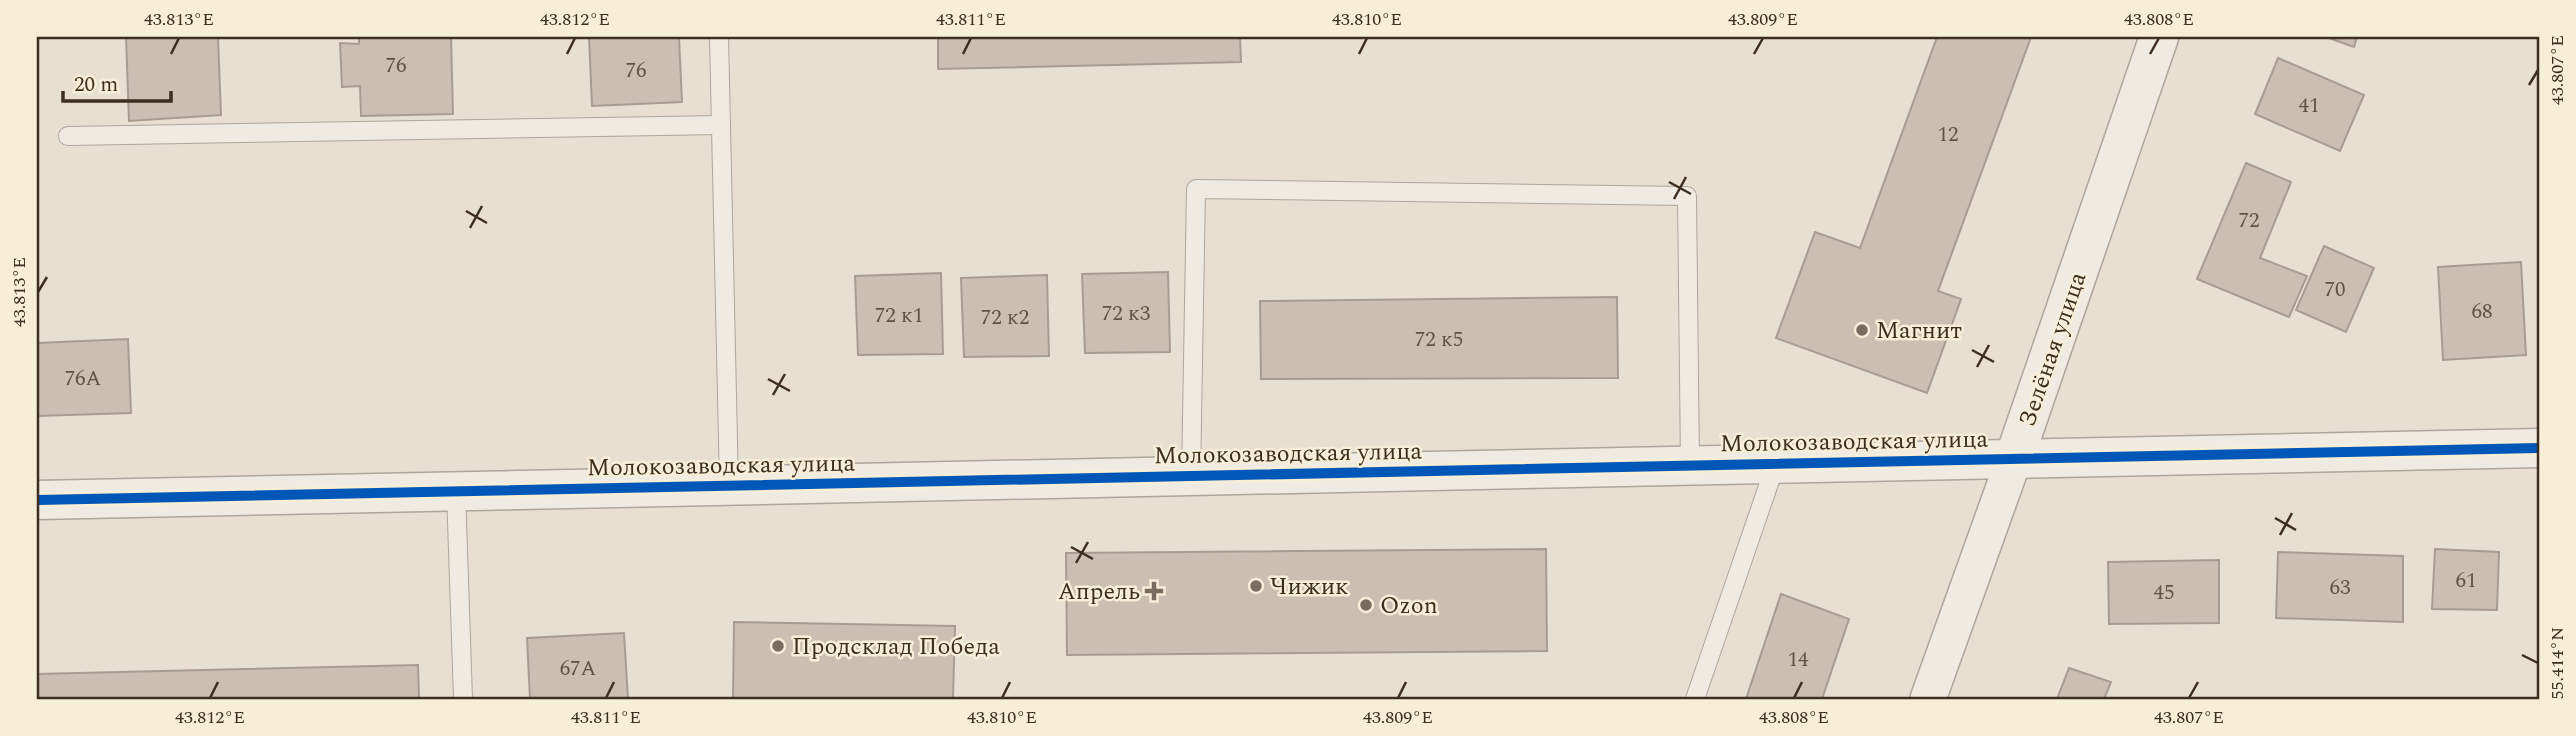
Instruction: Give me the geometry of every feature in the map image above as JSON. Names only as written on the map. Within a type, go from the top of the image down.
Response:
[{"type":"street","name":"Зелёная улица","points":[[1928,699],[2014,459],[2159,37]]},
{"type":"street","name":"Молокозаводская улица","points":[[37,500],[2539,448]]},
{"type":"lane","points":[[719,37],[729,486]]},
{"type":"lane","points":[[68,136],[721,125]]},
{"type":"lane","points":[[1191,477],[1196,189],[1687,196],[1690,466]]},
{"type":"lane","points":[[1695,699],[1776,463]]},
{"type":"lane","points":[[456,491],[463,699]]},
{"type":"building","points":[[126,37],[218,37],[221,115],[129,121]]},
{"type":"building","points":[[359,37],[451,37],[453,114],[361,116],[360,86],[342,87],[340,43],[359,44]]},
{"type":"building","points":[[589,37],[679,37],[682,102],[592,106]]},
{"type":"building","points":[[938,37],[1240,37],[1241,62],[938,69]]},
{"type":"building","points":[[1937,37],[2031,37],[1938,291],[1961,299],[1927,393],[1776,338],[1815,232],[1860,248]]},
{"type":"building","points":[[2326,37],[2357,37],[2354,47]]},
{"type":"building","points":[[2278,58],[2364,95],[2340,151],[2255,114]]},
{"type":"building","points":[[2246,163],[2291,182],[2260,258],[2307,276],[2289,317],[2197,279]]},
{"type":"building","points":[[2324,246],[2374,268],[2346,332],[2296,310]]},
{"type":"building","points":[[2521,262],[2526,355],[2443,360],[2438,267]]},
{"type":"building","points":[[1168,272],[1170,352],[1085,353],[1082,274]]},
{"type":"building","points":[[941,273],[943,354],[858,355],[855,276]]},
{"type":"building","points":[[1047,275],[1049,356],[964,357],[961,278]]},
{"type":"building","points":[[1617,297],[1618,378],[1261,379],[1260,301]]},
{"type":"building","points":[[128,339],[131,413],[37,416],[37,343]]},
{"type":"building","points":[[1546,549],[1547,651],[1067,655],[1066,553]]},
{"type":"building","points":[[2435,549],[2499,552],[2497,610],[2432,609]]},
{"type":"building","points":[[2278,552],[2403,556],[2403,622],[2276,618]]},
{"type":"building","points":[[2219,560],[2219,623],[2109,624],[2108,562]]},
{"type":"building","points":[[1781,594],[1849,619],[1822,699],[1746,699]]},
{"type":"building","points":[[734,622],[955,626],[953,699],[733,699]]},
{"type":"building","points":[[624,633],[628,699],[530,699],[527,638]]},
{"type":"building","points":[[418,665],[419,699],[37,699],[37,674]]},
{"type":"building","points":[[2069,668],[2111,682],[2104,699],[2057,699]]},
{"type":"cycle path","points":[[37,500],[2539,448]]},
{"type":"place","name":"Магнит","points":[[1862,330]]},
{"type":"place","name":"Чижик","points":[[1256,586]]},
{"type":"place","name":"Апрель","points":[[1154,591]]},
{"type":"place","name":"Ozon","points":[[1366,605]]},
{"type":"place","name":"Продсклад Победа","points":[[778,646]]}]
